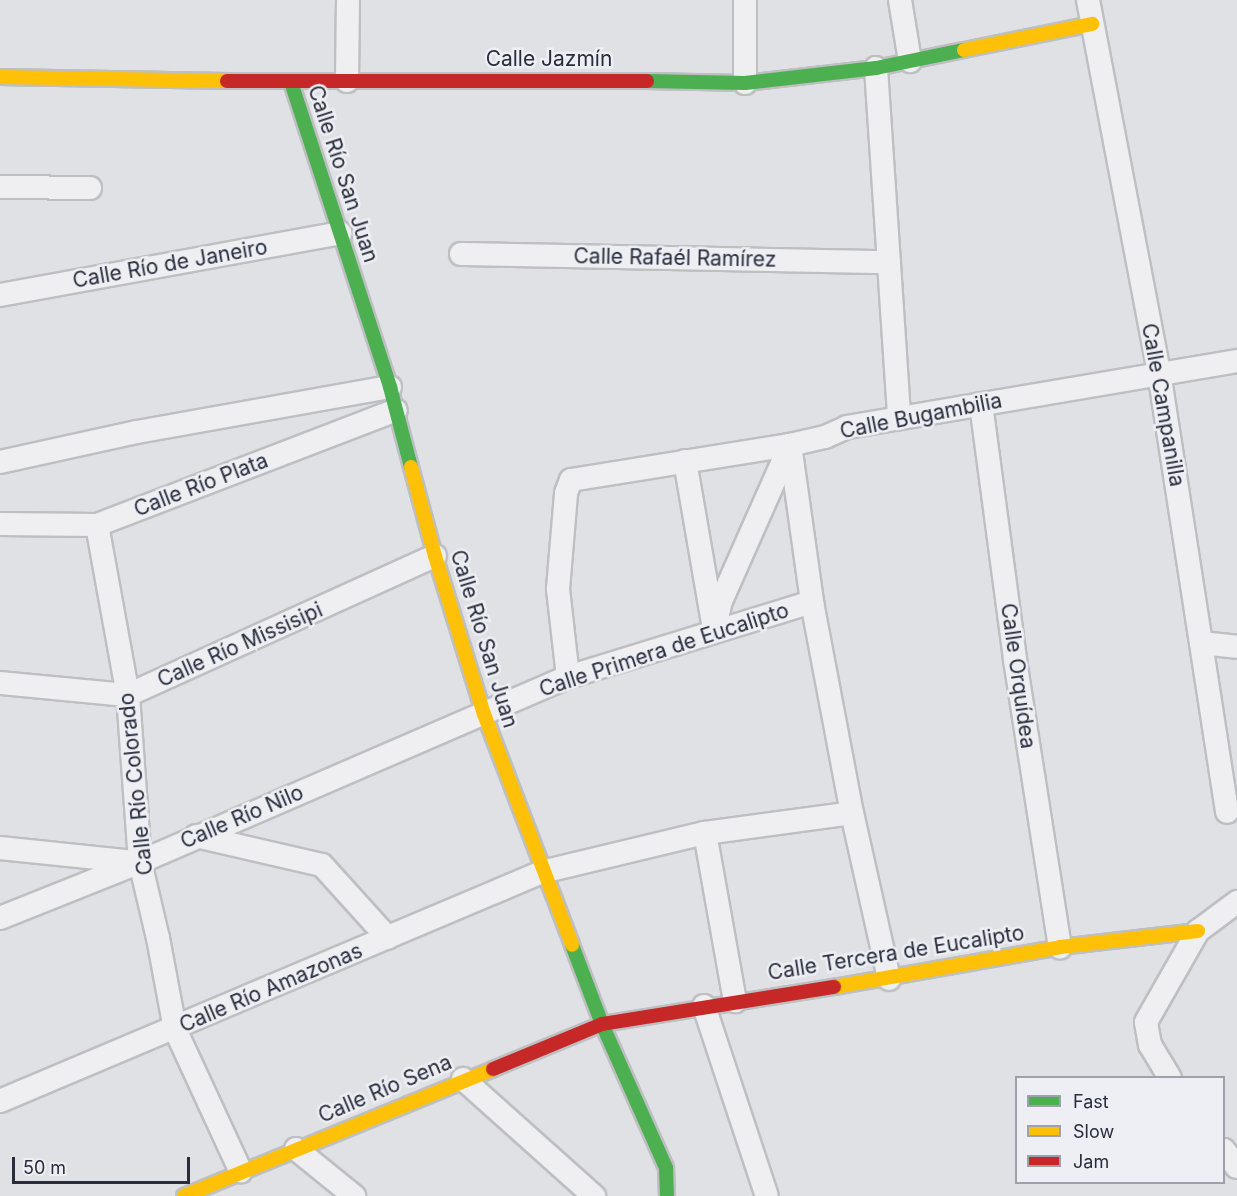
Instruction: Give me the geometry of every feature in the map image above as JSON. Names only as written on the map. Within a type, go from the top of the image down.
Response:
[{"type":"street","points":[[347,81],[348,0]]},
{"type":"street","points":[[745,0],[745,83]]},
{"type":"street","points":[[900,0],[910,61]]},
{"type":"street","name":"Calle Campanilla","points":[[1088,0],[1159,372],[1227,812]]},
{"type":"street","name":"Calle Jazmín","points":[[0,77],[291,82],[564,79],[745,83],[876,69],[1092,24]]},
{"type":"street","points":[[876,69],[899,418]]},
{"type":"street","name":"Calle Río San Juan","points":[[291,82],[390,387],[435,556],[484,714],[542,872],[602,1024],[666,1168],[667,1196]]},
{"type":"street","points":[[0,187],[90,188]]},
{"type":"street","name":"Calle Río de Janeiro","points":[[0,295],[340,233]]},
{"type":"street","name":"Calle Rafaél Ramírez","points":[[461,254],[889,262]]},
{"type":"street","name":"Calle Bugambilia","points":[[568,677],[558,589],[566,494],[571,480],[790,445],[825,437],[847,427],[1159,372],[1237,361]]},
{"type":"street","points":[[0,462],[137,432],[390,387]]},
{"type":"street","name":"Calle Orquídea","points":[[981,404],[1015,660],[1060,946]]},
{"type":"street","name":"Calle Río Plata","points":[[0,524],[98,525],[396,410]]},
{"type":"street","points":[[790,445],[812,602],[852,813],[889,979]]},
{"type":"street","points":[[714,631],[721,601],[790,445]]},
{"type":"street","points":[[685,461],[714,631]]},
{"type":"street","name":"Calle Río Colorado","points":[[98,525],[128,695],[140,862],[158,938],[175,1029],[241,1172]]},
{"type":"street","name":"Calle Río Missisipi","points":[[0,683],[128,695],[435,556]]},
{"type":"street","name":"Calle Primera de Eucalipto","points":[[484,714],[568,677],[812,602]]},
{"type":"street","points":[[1201,643],[1237,647]]},
{"type":"street","name":"Calle Río Nilo","points":[[0,918],[140,862],[484,714]]},
{"type":"street","name":"Calle Río Amazonas","points":[[0,1101],[542,872],[705,833],[852,813]]},
{"type":"street","points":[[705,833],[735,1001]]},
{"type":"street","points":[[196,836],[322,865],[388,938]]},
{"type":"street","points":[[0,848],[140,862]]},
{"type":"street","points":[[1169,1076],[1150,1045],[1146,1022],[1198,931],[1237,902]]},
{"type":"street","name":"Calle Tercera de Eucalipto","points":[[602,1024],[735,1001],[889,979],[1060,946],[1198,931]]},
{"type":"street","points":[[704,1006],[767,1196]]},
{"type":"street","name":"Calle Río Sena","points":[[184,1196],[463,1079],[602,1024]]},
{"type":"street","points":[[463,1079],[594,1196]]},
{"type":"street","points":[[296,1149],[354,1196]]},
{"type":"street","points":[[1225,1151],[1237,1167]]},
{"type":"traffic: fast","points":[[647,81],[745,83],[876,68],[964,50]]},
{"type":"traffic: fast","points":[[291,82],[390,387],[411,467]]},
{"type":"traffic: fast","points":[[572,945],[602,1024],[666,1168],[667,1196]]},
{"type":"traffic: slow","points":[[964,50],[1092,24]]},
{"type":"traffic: slow","points":[[0,77],[227,81]]},
{"type":"traffic: slow","points":[[411,467],[435,556],[484,714],[572,945]]},
{"type":"traffic: slow","points":[[834,987],[1060,947],[1198,931]]},
{"type":"traffic: slow","points":[[184,1196],[493,1069]]},
{"type":"traffic: jam","points":[[227,81],[647,81]]},
{"type":"traffic: jam","points":[[493,1069],[602,1024],[834,987]]}]
